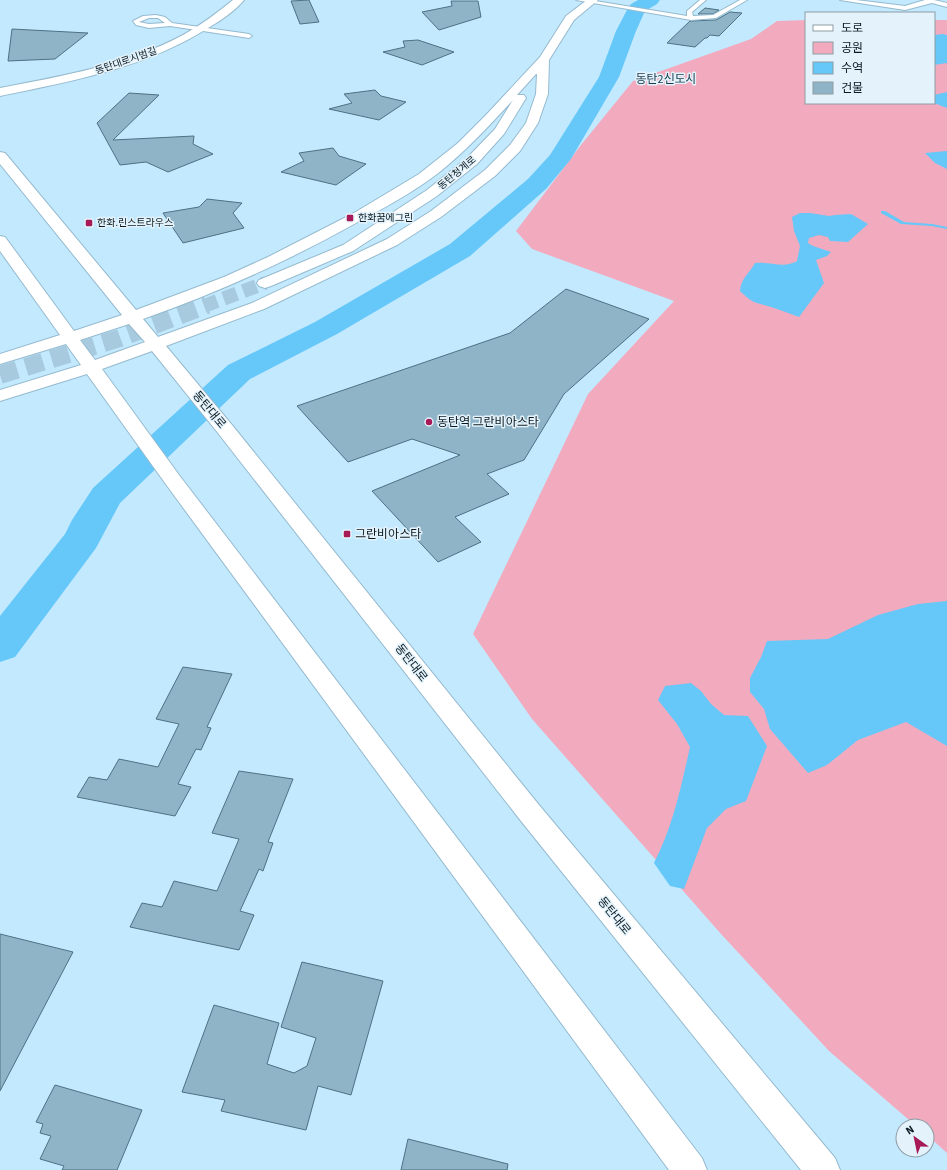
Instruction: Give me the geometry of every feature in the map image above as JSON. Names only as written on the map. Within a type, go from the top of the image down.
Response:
[{"type":"street","name":"동탄대로시범길","points":[[0,92],[48,83],[103,69],[152,52],[203,29],[239,0]]},
{"type":"street","name":"동탄청계로","points":[[266,283],[348,248],[432,193],[472,161],[500,131],[570,18],[591,1]]},
{"type":"street","points":[[0,359],[173,303],[234,278],[318,240],[399,194],[432,171],[467,142],[544,59]]},
{"type":"street","points":[[0,396],[92,367],[258,306],[392,242],[436,214],[490,173],[515,148],[532,123],[542,94],[544,59]]},
{"type":"street","name":"동탄대로","points":[[0,156],[225,429],[535,820],[823,1170]]},
{"type":"street","points":[[0,240],[172,479],[690,1170]]},
{"type":"street","points":[[234,278],[224,284],[221,290],[222,297],[227,301],[242,306],[258,306]]},
{"type":"lane","points":[[579,0],[692,18],[714,17],[744,0]]},
{"type":"lane","points":[[692,18],[689,12],[703,0]]},
{"type":"lane","points":[[843,0],[905,8],[930,0],[947,5]]},
{"type":"lane","points":[[168,22],[158,25],[144,26],[136,22],[150,17],[159,17],[168,22],[249,36]]},
{"type":"green space","points":[[805,20],[805,104],[935,104],[935,20],[947,20],[947,1153],[935,1142],[935,1118],[907,1118],[829,1051],[721,934],[532,719],[473,634],[588,394],[674,301],[532,249],[516,231],[581,145],[633,81],[751,39],[777,21]]},
{"type":"water","points":[[935,35],[947,35],[947,63],[935,65]]},
{"type":"water","points":[[947,92],[947,108],[935,103],[935,95]]},
{"type":"water","points":[[947,151],[947,169],[935,163],[925,153]]},
{"type":"water","points":[[800,213],[829,216],[851,214],[868,224],[848,242],[830,241],[828,237],[819,235],[809,238],[808,243],[831,252],[827,256],[816,260],[824,283],[799,317],[754,302],[740,291],[744,279],[755,263],[782,265],[797,261],[800,246],[794,231],[792,217]]},
{"type":"water","points":[[947,601],[947,746],[906,722],[858,740],[827,765],[808,773],[770,729],[764,709],[750,692],[750,678],[761,657],[767,641],[828,639],[878,615],[918,604]]},
{"type":"water","points":[[691,683],[701,691],[711,704],[724,715],[748,716],[767,746],[746,801],[726,809],[707,828],[684,889],[670,886],[654,863],[661,849],[680,792],[690,747],[677,724],[658,700],[665,686]]},
{"type":"building","points":[[309,0],[319,22],[300,24],[291,1]]},
{"type":"building","points":[[451,1],[478,1],[481,17],[439,30],[422,12],[452,6]]},
{"type":"building","points":[[705,8],[719,10],[713,14],[698,14]]},
{"type":"building","points":[[730,12],[742,13],[719,36],[710,35],[695,47],[667,43],[690,21],[716,20]]},
{"type":"building","points":[[12,29],[88,33],[55,59],[8,61]]},
{"type":"building","points":[[418,40],[454,52],[422,65],[383,52],[405,47],[403,41]]},
{"type":"building","points":[[375,90],[381,96],[406,102],[379,120],[329,109],[352,103],[344,94]]},
{"type":"building","points":[[129,93],[159,95],[113,140],[194,136],[193,144],[213,154],[168,172],[146,162],[120,165],[97,123]]},
{"type":"building","points":[[333,148],[339,156],[366,164],[336,185],[281,172],[304,161],[299,153]]},
{"type":"building","points":[[207,199],[242,203],[233,213],[244,228],[183,243],[163,213],[199,207]]},
{"type":"building","name":"동탄역 그란비아스타","points":[[566,289],[649,319],[564,394],[524,460],[487,474],[509,494],[455,517],[481,542],[438,562],[372,491],[460,455],[412,439],[348,462],[297,406],[510,333]]},
{"type":"building","points":[[183,667],[232,674],[207,727],[211,728],[201,750],[196,749],[178,784],[191,787],[175,816],[77,797],[89,777],[107,780],[119,759],[158,767],[179,724],[156,719]]},
{"type":"building","points":[[239,771],[293,779],[268,842],[273,843],[263,871],[259,869],[240,911],[254,915],[239,950],[130,927],[142,903],[162,907],[174,881],[217,891],[239,839],[212,833]]},
{"type":"building","points":[[0,934],[73,952],[0,1091]]},
{"type":"building","points":[[302,962],[383,981],[351,1095],[318,1086],[306,1130],[221,1111],[225,1100],[182,1092],[214,1005],[279,1023],[267,1064],[294,1073],[307,1066],[316,1038],[281,1027]]},
{"type":"building","points":[[55,1085],[142,1110],[117,1170],[62,1170],[64,1166],[40,1159],[51,1136],[40,1133],[43,1124],[36,1122]]},
{"type":"building","points":[[408,1139],[508,1164],[507,1170],[401,1170]]},
{"type":"waterway","points":[[0,646],[82,539],[91,520],[106,496],[239,372],[326,328],[460,250],[537,184],[559,159],[609,77],[626,31],[637,8],[651,0]]},
{"type":"waterway","points":[[883,212],[903,223],[932,225],[947,228]]},
{"type":"tunnel","points":[[204,306],[265,283]]},
{"type":"tunnel","points":[[0,375],[120,338],[207,305]]},
{"type":"place","name":"한화꿈에그린","points":[[350,218]]},
{"type":"place","name":"한화.린스트라우스","points":[[89,223]]},
{"type":"place","name":"동탄역 그란비아스타","points":[[429,422]]},
{"type":"place","name":"그란비아스타","points":[[347,534]]},
{"type":"district","name":"동탄2신도시","points":[[666,79]]}]
